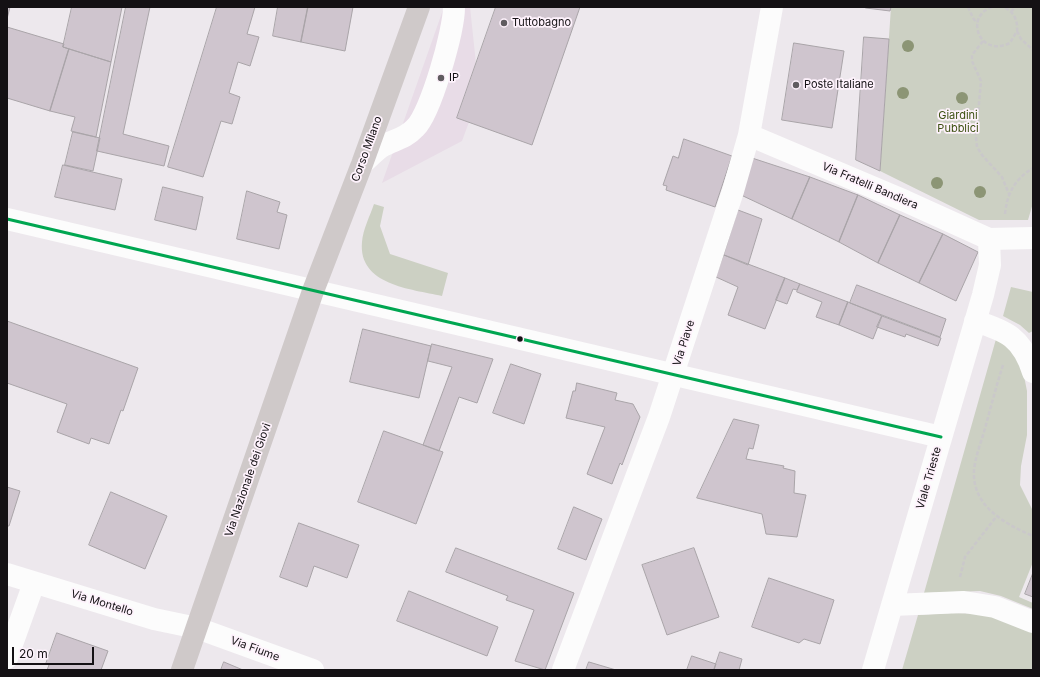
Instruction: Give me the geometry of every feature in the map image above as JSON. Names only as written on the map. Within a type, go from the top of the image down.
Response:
[{"type":"main road","name":"Corso Milano","points":[[313,291],[362,164],[419,7]]},
{"type":"main road","name":"Via Nazionale dei Giovi","points":[[182,670],[313,291]]},
{"type":"street","points":[[362,164],[383,146],[406,136],[423,119],[451,37],[454,21],[454,7]]},
{"type":"street","name":"Via Piave","points":[[563,670],[673,375],[733,191],[749,136],[772,7]]},
{"type":"street","name":"Via Fratelli Bandiera","points":[[749,136],[906,200],[989,239]]},
{"type":"street","points":[[7,219],[673,375],[941,436]]},
{"type":"street","points":[[989,239],[1033,238]]},
{"type":"street","name":"Viale Trieste","points":[[873,670],[975,321],[990,265],[989,239]]},
{"type":"street","points":[[975,321],[1019,337],[1033,372]]},
{"type":"street","name":"Via Montello","points":[[7,574],[154,619],[197,628]]},
{"type":"street","points":[[7,658],[34,582]]},
{"type":"street","points":[[892,605],[959,602],[995,607],[1033,622]]},
{"type":"street","name":"Via Fiume","points":[[197,628],[313,670]]},
{"type":"path","points":[[968,7],[972,18],[977,23]]},
{"type":"path","points":[[992,7],[982,12],[977,23],[977,30],[983,41],[989,45],[1003,46],[1010,43],[1017,31],[1018,24],[1011,12],[1003,7]]},
{"type":"path","points":[[1011,12],[1015,7]]},
{"type":"path","points":[[1017,31],[1021,39],[1033,50]]},
{"type":"path","points":[[983,41],[972,55],[972,61],[981,81],[976,137],[977,147],[982,155],[1002,177],[1009,194]]},
{"type":"path","points":[[1004,220],[1009,194],[1018,179],[1033,168]]},
{"type":"path","points":[[1019,337],[974,471],[976,487],[982,500],[996,517],[1005,523],[1033,536]]},
{"type":"path","points":[[959,602],[959,582],[965,557],[996,517]]},
{"type":"shaded area","points":[[444,7],[470,7],[476,64],[457,118],[469,122],[462,141],[382,183]]},
{"type":"green space","name":"Giardini Pubblici","points":[[891,7],[1033,7],[1033,203],[1028,220],[979,220],[880,171]]},
{"type":"green space","points":[[374,204],[384,207],[380,226],[390,254],[448,273],[442,296],[402,287],[377,276],[368,268],[363,256],[362,242],[365,227]]},
{"type":"green space","points":[[1011,287],[1033,292],[1033,331],[1029,333],[1020,325],[1003,316]]},
{"type":"green space","points":[[996,339],[1011,349],[1023,371],[1027,391],[1027,435],[1021,466],[1020,485],[1033,511],[1033,562],[1019,597],[1033,603],[1033,609],[1001,596],[980,591],[924,593]]},
{"type":"green space","points":[[951,613],[987,614],[1033,631],[1033,670],[902,670],[918,615]]},
{"type":"building","points":[[7,7],[10,7],[7,19]]},
{"type":"building","points":[[72,7],[122,7],[111,62],[63,47]]},
{"type":"building","points":[[126,7],[150,7],[123,134],[169,146],[164,166],[97,151]]},
{"type":"building","points":[[217,7],[255,7],[247,34],[259,37],[250,66],[238,62],[229,93],[240,97],[232,124],[221,121],[203,177],[168,167]]},
{"type":"building","points":[[278,7],[308,7],[301,42],[273,36]]},
{"type":"building","points":[[308,7],[353,7],[345,51],[301,42]]},
{"type":"building","points":[[496,7],[580,7],[532,145],[457,118]]},
{"type":"building","points":[[891,7],[890,11],[866,8]]},
{"type":"building","points":[[7,27],[64,44],[63,47],[69,49],[50,111],[7,98]]},
{"type":"building","points":[[864,37],[889,39],[880,171],[856,160]]},
{"type":"building","points":[[794,43],[844,51],[832,128],[782,120]]},
{"type":"building","points":[[69,49],[111,62],[96,137],[71,131],[75,117],[50,111]]},
{"type":"building","points":[[73,132],[100,138],[93,171],[65,165]]},
{"type":"building","points":[[684,139],[732,156],[715,207],[666,190],[667,186],[663,185],[673,156],[678,158]]},
{"type":"building","points":[[752,158],[810,177],[792,219],[741,195]]},
{"type":"building","points":[[63,165],[122,179],[115,210],[55,197]]},
{"type":"building","points":[[810,177],[858,195],[839,242],[792,219]]},
{"type":"building","points":[[163,187],[203,197],[196,230],[155,220]]},
{"type":"building","points":[[247,191],[280,202],[277,212],[287,215],[279,249],[237,239]]},
{"type":"building","points":[[858,195],[900,215],[878,263],[839,242]]},
{"type":"building","points":[[738,210],[762,219],[748,265],[724,255]]},
{"type":"building","points":[[900,215],[943,234],[919,283],[878,263]]},
{"type":"building","points":[[943,234],[978,252],[956,301],[919,283]]},
{"type":"building","points":[[724,255],[785,278],[765,329],[728,315],[738,287],[716,277]]},
{"type":"building","points":[[785,278],[800,284],[797,290],[793,289],[787,304],[776,300]]},
{"type":"building","points":[[800,284],[848,302],[839,325],[816,317],[822,302],[797,292]]},
{"type":"building","points":[[857,285],[946,319],[940,337],[850,303]]},
{"type":"building","points":[[848,302],[882,316],[873,339],[839,325]]},
{"type":"building","points":[[882,316],[941,338],[938,346],[906,334],[905,337],[877,327]]},
{"type":"building","points":[[7,321],[138,368],[123,411],[121,410],[109,444],[91,438],[89,444],[57,432],[67,404],[7,383]]},
{"type":"building","points":[[363,329],[431,346],[419,398],[350,382]]},
{"type":"building","points":[[432,344],[493,359],[477,403],[459,397],[439,451],[423,445],[452,367],[428,361]]},
{"type":"building","points":[[511,364],[541,374],[524,424],[493,413]]},
{"type":"building","points":[[577,383],[617,393],[615,400],[633,404],[640,417],[622,465],[620,463],[612,484],[587,474],[605,427],[566,418],[573,391],[575,391]]},
{"type":"building","points":[[734,419],[759,425],[753,449],[749,448],[746,459],[784,466],[783,468],[795,471],[794,493],[806,495],[797,537],[766,534],[762,514],[697,498]]},
{"type":"building","points":[[384,431],[443,452],[416,524],[358,502]]},
{"type":"building","points":[[7,487],[20,491],[9,526],[7,526]]},
{"type":"building","points":[[111,492],[167,516],[145,569],[89,545]]},
{"type":"building","points":[[574,507],[602,519],[586,560],[558,549]]},
{"type":"building","points":[[299,523],[359,545],[347,578],[314,566],[307,587],[280,577]]},
{"type":"building","points":[[456,548],[574,593],[545,670],[515,661],[534,610],[506,600],[508,596],[446,572]]},
{"type":"building","points":[[694,548],[719,617],[667,635],[642,565]]},
{"type":"building","points":[[1033,573],[1033,597],[1025,594]]},
{"type":"building","points":[[769,578],[834,600],[820,644],[804,639],[799,643],[752,627]]},
{"type":"building","points":[[409,591],[498,627],[487,656],[397,621]]},
{"type":"building","points":[[57,633],[108,651],[101,670],[47,670],[49,665],[46,664]]},
{"type":"building","points":[[720,652],[742,659],[739,670],[714,670]]},
{"type":"building","points":[[692,656],[716,664],[714,670],[687,670]]},
{"type":"building","points":[[224,662],[243,670],[221,670]]},
{"type":"building","points":[[589,662],[616,670],[586,670]]},
{"type":"transit line","points":[[7,219],[941,437]]},
{"type":"place","name":"Tuttobagno","points":[[504,23]]},
{"type":"place","name":"IP","points":[[441,78]]},
{"type":"place","name":"Poste Italiane","points":[[796,85]]}]
